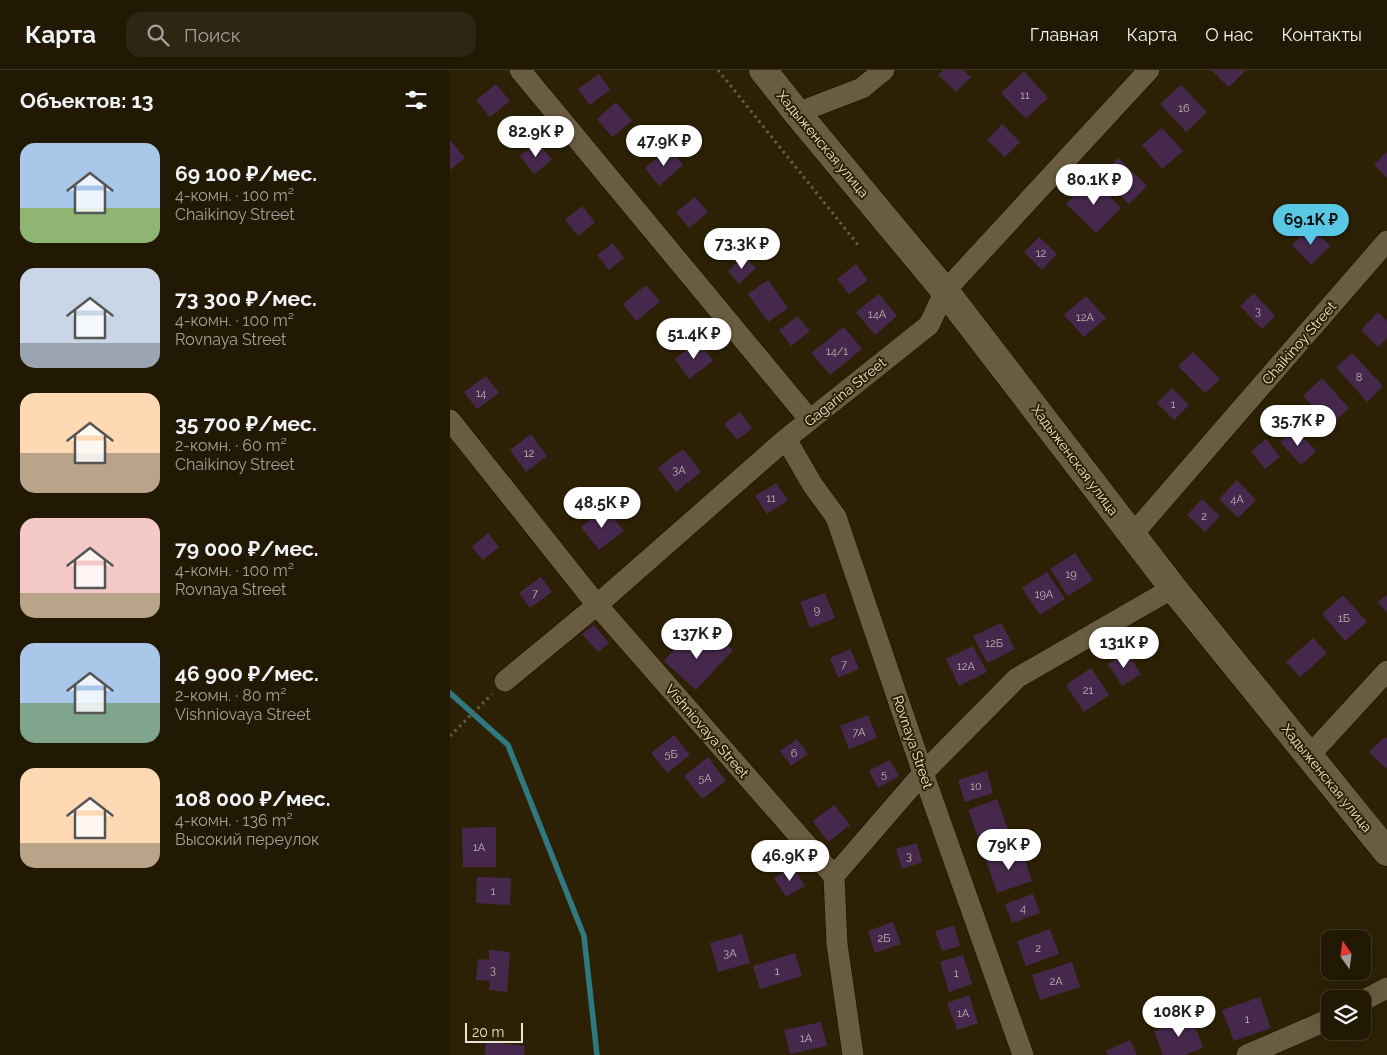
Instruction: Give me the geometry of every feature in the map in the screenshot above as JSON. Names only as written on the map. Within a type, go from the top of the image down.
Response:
[{"type":"main road","name":"Хадыженская улица","points":[[763,70],[797,114],[945,291],[1173,588],[1387,852]]},
{"type":"street","points":[[520,70],[810,420]]},
{"type":"street","points":[[797,114],[862,88],[884,70]]},
{"type":"street","name":"Gagarina Street","points":[[505,681],[597,605],[786,439],[930,325],[945,291],[1149,70]]},
{"type":"street","name":"Chaikinoy Street","points":[[1132,535],[1387,241]]},
{"type":"street","name":"Vishniovaya Street","points":[[450,420],[597,605],[834,876]]},
{"type":"street","name":"Rovnaya Street","points":[[786,439],[812,484],[836,516],[923,773],[1023,1055]]},
{"type":"street","points":[[853,1055],[837,944],[834,876],[923,773],[1017,678],[1173,588]]},
{"type":"street","points":[[1309,756],[1387,672]]},
{"type":"street","points":[[1371,996],[1387,988]]},
{"type":"street","points":[[1247,1055],[1321,1023]]},
{"type":"path","points":[[718,70],[859,246]]},
{"type":"path","points":[[450,736],[505,681]]},
{"type":"building","points":[[943,70],[963,70],[971,77],[956,92],[938,75]]},
{"type":"building","points":[[1211,70],[1246,70],[1229,87]]},
{"type":"building","points":[[1024,71],[1048,98],[1026,119],[1001,93]]},
{"type":"building","points":[[599,74],[610,90],[590,105],[578,89]]},
{"type":"building","points":[[496,84],[510,101],[490,117],[476,100]]},
{"type":"building","points":[[1181,85],[1207,112],[1186,132],[1160,104]]},
{"type":"building","points":[[616,102],[632,121],[612,137],[597,119]]},
{"type":"building","points":[[1002,124],[1020,142],[1005,157],[987,140]]},
{"type":"building","points":[[1162,128],[1183,151],[1162,169],[1142,145]]},
{"type":"building","points":[[450,140],[465,158],[450,170]]},
{"type":"building","points":[[538,142],[552,160],[534,174],[520,156]]},
{"type":"building","points":[[669,148],[683,165],[659,186],[645,168]]},
{"type":"building","points":[[1387,151],[1387,178],[1374,165]]},
{"type":"building","points":[[1118,158],[1147,186],[1129,204],[1100,176]]},
{"type":"building","points":[[1092,178],[1121,208],[1096,233],[1066,204]]},
{"type":"building","points":[[695,197],[708,212],[689,228],[676,212]]},
{"type":"building","points":[[582,206],[595,222],[578,236],[565,220]]},
{"type":"building","points":[[1311,227],[1330,246],[1311,265],[1292,245]]},
{"type":"building","points":[[1039,237],[1057,254],[1042,270],[1024,252]]},
{"type":"building","points":[[613,243],[624,258],[609,270],[597,255]]},
{"type":"building","points":[[744,256],[756,268],[739,284],[728,271]]},
{"type":"building","points":[[856,264],[868,280],[849,294],[837,279]]},
{"type":"building","points":[[768,280],[788,308],[768,322],[748,294]]},
{"type":"building","points":[[646,285],[660,302],[636,321],[623,304]]},
{"type":"building","points":[[1254,293],[1275,316],[1262,329],[1240,306]]},
{"type":"building","points":[[879,294],[897,316],[875,335],[856,312]]},
{"type":"building","points":[[1086,296],[1106,318],[1084,337],[1064,315]]},
{"type":"building","points":[[1378,312],[1387,321],[1387,338],[1378,347],[1361,330]]},
{"type":"building","points":[[798,316],[810,331],[791,346],[779,330]]},
{"type":"building","points":[[844,327],[862,349],[830,375],[811,353]]},
{"type":"building","points":[[698,341],[713,361],[689,379],[675,359]]},
{"type":"building","points":[[1193,352],[1220,379],[1205,393],[1178,366]]},
{"type":"building","points":[[1352,353],[1383,386],[1367,402],[1336,367]]},
{"type":"building","points":[[486,376],[499,393],[477,409],[464,392]]},
{"type":"building","points":[[1322,378],[1349,408],[1330,426],[1303,396]]},
{"type":"building","points":[[1172,388],[1189,405],[1174,420],[1157,403]]},
{"type":"building","points":[[740,412],[752,428],[737,440],[724,424]]},
{"type":"building","points":[[1295,428],[1316,451],[1301,465],[1280,442]]},
{"type":"building","points":[[531,434],[547,456],[526,472],[510,450]]},
{"type":"building","points":[[1266,439],[1280,457],[1265,469],[1251,451]]},
{"type":"building","points":[[683,449],[701,472],[676,492],[658,468]]},
{"type":"building","points":[[1237,480],[1256,500],[1238,518],[1219,499]]},
{"type":"building","points":[[776,483],[788,500],[767,514],[755,496]]},
{"type":"building","points":[[1202,499],[1220,516],[1205,532],[1187,515]]},
{"type":"building","points":[[605,508],[624,531],[599,550],[581,527]]},
{"type":"building","points":[[488,533],[499,547],[483,560],[472,547]]},
{"type":"building","points":[[1075,553],[1093,580],[1068,596],[1050,569]]},
{"type":"building","points":[[1047,572],[1065,599],[1040,615],[1022,588]]},
{"type":"building","points":[[541,577],[552,592],[530,608],[519,593]]},
{"type":"building","points":[[825,593],[835,618],[810,628],[800,602]]},
{"type":"building","points":[[1343,595],[1367,622],[1345,641],[1322,614]]},
{"type":"building","points":[[1387,595],[1387,613],[1378,602]]},
{"type":"building","points":[[1001,623],[1015,649],[987,663],[973,636]]},
{"type":"building","points":[[594,625],[609,643],[598,652],[582,634]]},
{"type":"building","points":[[690,633],[708,649],[719,637],[733,650],[696,690],[664,661]]},
{"type":"building","points":[[1313,638],[1327,653],[1300,677],[1286,662]]},
{"type":"building","points":[[973,646],[987,672],[959,686],[946,659]]},
{"type":"building","points":[[850,649],[859,669],[838,678],[830,658]]},
{"type":"building","points":[[1127,652],[1141,674],[1122,686],[1108,664]]},
{"type":"building","points":[[1091,668],[1109,695],[1084,712],[1066,685]]},
{"type":"building","points":[[868,715],[877,738],[849,749],[840,726]]},
{"type":"building","points":[[674,735],[690,755],[667,773],[651,753]]},
{"type":"building","points":[[1385,737],[1387,739],[1387,769],[1369,752]]},
{"type":"building","points":[[797,739],[808,754],[791,766],[780,751]]},
{"type":"building","points":[[708,757],[726,781],[702,799],[684,776]]},
{"type":"building","points":[[890,760],[899,776],[878,788],[869,771]]},
{"type":"building","points":[[987,771],[993,793],[965,802],[958,780]]},
{"type":"building","points":[[997,799],[1011,838],[982,848],[968,810]]},
{"type":"building","points":[[834,805],[850,825],[828,842],[813,821]]},
{"type":"building","points":[[496,827],[496,867],[463,867],[462,828]]},
{"type":"building","points":[[917,843],[922,862],[902,869],[896,849]]},
{"type":"building","points":[[1021,849],[1032,881],[997,893],[986,860]]},
{"type":"building","points":[[793,867],[805,886],[786,897],[774,878]]},
{"type":"building","points":[[477,877],[511,878],[510,905],[476,903]]},
{"type":"building","points":[[1033,894],[1040,913],[1012,923],[1005,904]]},
{"type":"building","points":[[893,922],[901,944],[875,953],[868,931]]},
{"type":"building","points":[[954,926],[960,946],[942,951],[935,931]]},
{"type":"building","points":[[1050,929],[1059,954],[1026,966],[1017,941]]},
{"type":"building","points":[[742,934],[750,963],[718,972],[710,943]]},
{"type":"building","points":[[489,950],[510,952],[507,992],[489,990],[490,981],[476,980],[478,959],[489,960]]},
{"type":"building","points":[[795,953],[802,976],[760,989],[753,966]]},
{"type":"building","points":[[963,955],[972,984],[949,992],[940,962]]},
{"type":"building","points":[[1072,962],[1080,987],[1040,1000],[1032,975]]},
{"type":"building","points":[[969,995],[978,1023],[957,1030],[947,1003]]},
{"type":"building","points":[[1260,997],[1271,1028],[1234,1041],[1222,1010]]},
{"type":"building","points":[[1192,1017],[1203,1048],[1184,1055],[1163,1055],[1154,1031]]},
{"type":"building","points":[[821,1022],[827,1046],[790,1054],[784,1030]]},
{"type":"building","points":[[1130,1040],[1137,1055],[1108,1055],[1106,1051]]},
{"type":"building","points":[[486,1042],[525,1046],[524,1055],[485,1055]]},
{"type":"waterway","points":[[450,693],[508,745],[584,936],[597,1055]]}]
